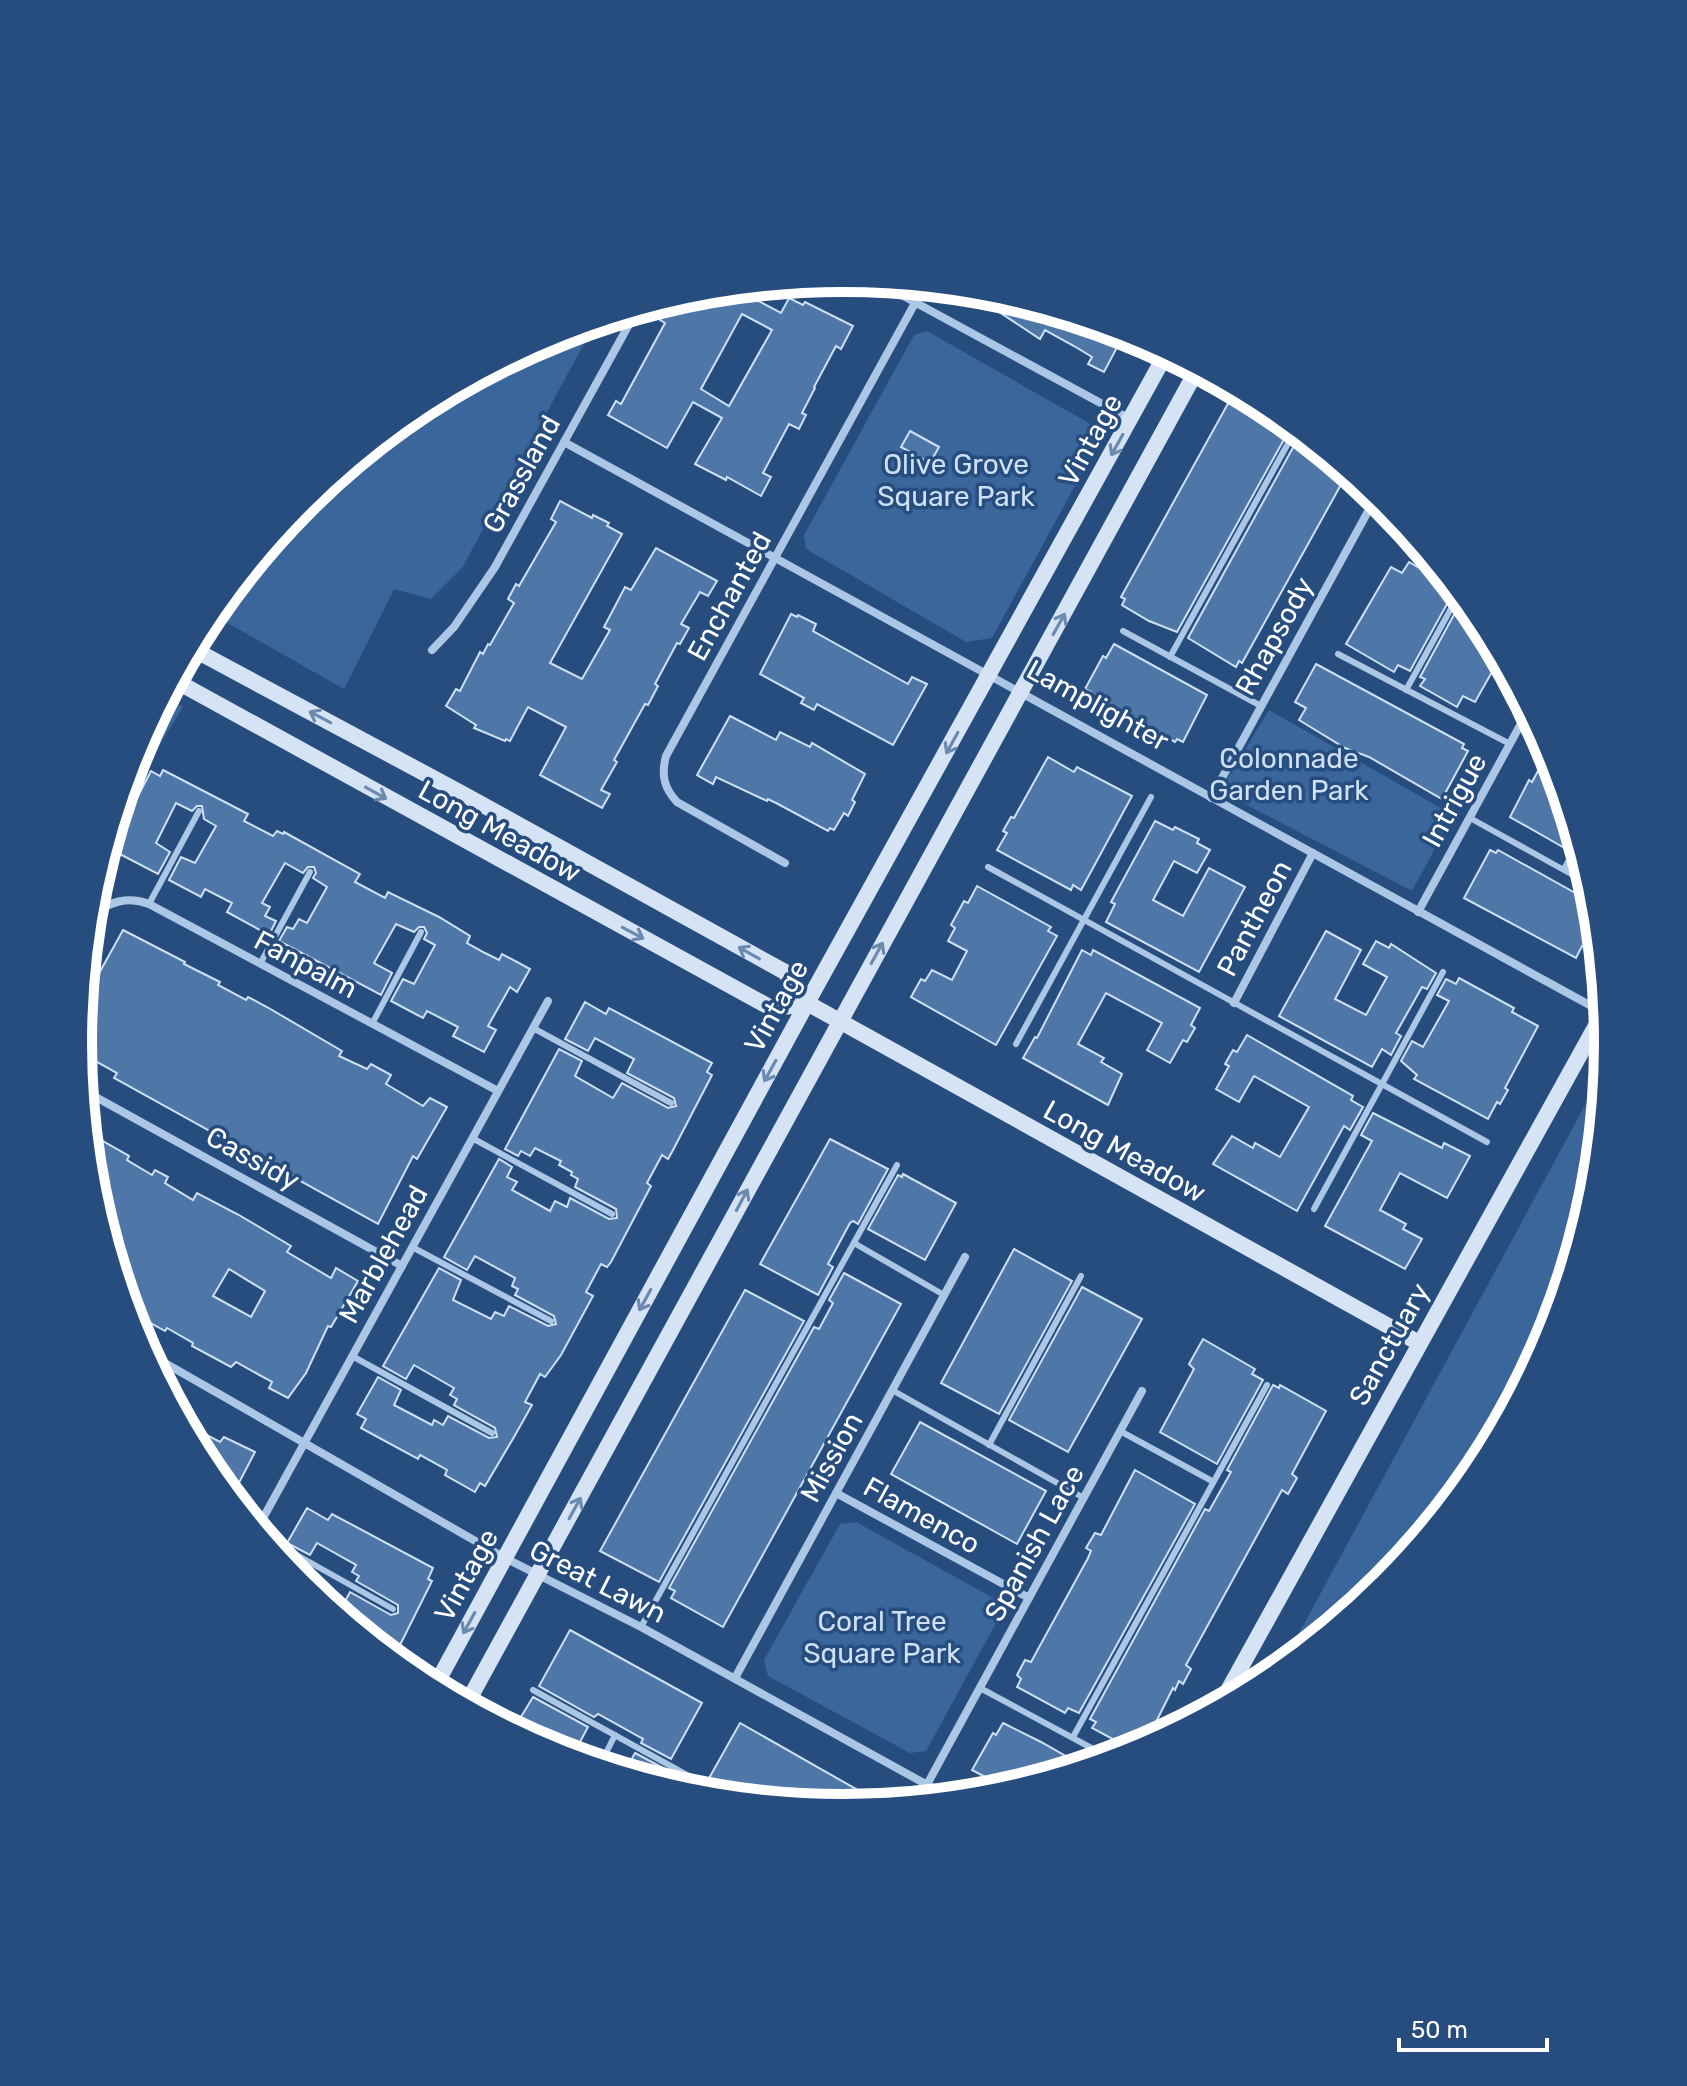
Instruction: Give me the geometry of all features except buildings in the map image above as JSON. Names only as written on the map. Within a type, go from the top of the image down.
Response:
[{"type":"street","points":[[898,294],[1131,420]]},
{"type":"street","name":"Enchanted","points":[[785,863],[677,802],[663,780],[666,756],[915,303]]},
{"type":"street","name":"Grassland","points":[[432,650],[480,592],[630,323]]},
{"type":"street","name":"Vintage","points":[[440,1677],[807,1003],[1161,363]]},
{"type":"street","points":[[471,1696],[1193,378]]},
{"type":"street","name":"Lamplighter","points":[[564,442],[1594,1007]]},
{"type":"street","name":"Rhapsody","points":[[1211,798],[1370,507]]},
{"type":"street","name":"Long Meadow","points":[[201,654],[785,972],[807,1003],[1419,1343]]},
{"type":"street","name":"Long Meadow","points":[[183,685],[773,1009],[807,1003]]},
{"type":"street","name":"Intrigue","points":[[1418,912],[1522,722]]},
{"type":"street","name":"Pantheon","points":[[1234,1003],[1313,853]]},
{"type":"street","name":"Fanpalm","points":[[104,906],[114,901],[149,904],[498,1091]]},
{"type":"street","name":"Marblehead","points":[[262,1519],[548,1001]]},
{"type":"street","name":"Sanctuary","points":[[1230,1687],[1595,1032]]},
{"type":"street","name":"Cassidy","points":[[94,1096],[402,1266]]},
{"type":"street","name":"Mission","points":[[735,1678],[965,1257]]},
{"type":"street","name":"Great Lawn","points":[[164,1363],[537,1576],[641,1627],[934,1789]]},
{"type":"street","name":"Spanish Lace","points":[[924,1790],[1142,1391]]},
{"type":"street","name":"Flamenco","points":[[836,1493],[1029,1598]]},
{"type":"lane","points":[[1170,657],[1290,439]]},
{"type":"lane","points":[[1406,690],[1453,605]]},
{"type":"lane","points":[[1123,631],[1261,706]]},
{"type":"lane","points":[[1338,654],[1510,744]]},
{"type":"lane","points":[[1016,1044],[1151,797]]},
{"type":"lane","points":[[149,904],[199,811]]},
{"type":"lane","points":[[1470,818],[1576,876]]},
{"type":"lane","points":[[1564,869],[1571,856]]},
{"type":"lane","points":[[988,867],[1487,1142]]},
{"type":"lane","points":[[260,964],[310,872]]},
{"type":"lane","points":[[372,1024],[421,932]]},
{"type":"lane","points":[[1314,1209],[1443,972]]},
{"type":"lane","points":[[533,1028],[671,1103]]},
{"type":"lane","points":[[472,1138],[612,1214]]},
{"type":"lane","points":[[641,1627],[897,1165]]},
{"type":"lane","points":[[854,1243],[944,1295]]},
{"type":"lane","points":[[412,1247],[551,1321]]},
{"type":"lane","points":[[989,1445],[1081,1276]]},
{"type":"lane","points":[[352,1356],[492,1433]]},
{"type":"lane","points":[[1073,1737],[1267,1385]]},
{"type":"lane","points":[[892,1390],[1084,1498]]},
{"type":"lane","points":[[1120,1431],[1212,1481]]},
{"type":"lane","points":[[291,1552],[393,1609]]},
{"type":"lane","points":[[980,1688],[1097,1750]]},
{"type":"lane","points":[[533,1690],[696,1780]]},
{"type":"lane","points":[[605,1756],[615,1735]]},
{"type":"green space","name":"Olive Grove Square Park","points":[[927,331],[1094,426],[1096,447],[992,638],[966,642],[806,549],[804,535],[914,335]]},
{"type":"green space","points":[[588,336],[462,568],[431,599],[394,589],[344,689],[223,620],[278,548],[348,478],[386,447],[468,392],[511,369]]},
{"type":"green space","points":[[175,702],[183,707],[142,773]]},
{"type":"green space","name":"Colonnade Garden Park","points":[[1269,710],[1453,815],[1412,891],[1220,791]]},
{"type":"green space","points":[[1593,1090],[1581,1190],[1555,1285],[1538,1331],[1494,1419],[1468,1461],[1409,1538],[1339,1608],[1293,1645]]},
{"type":"green space","name":"Coral Tree Square Park","points":[[856,1522],[995,1599],[1000,1616],[926,1751],[910,1753],[768,1676],[764,1660],[840,1524]]}]
